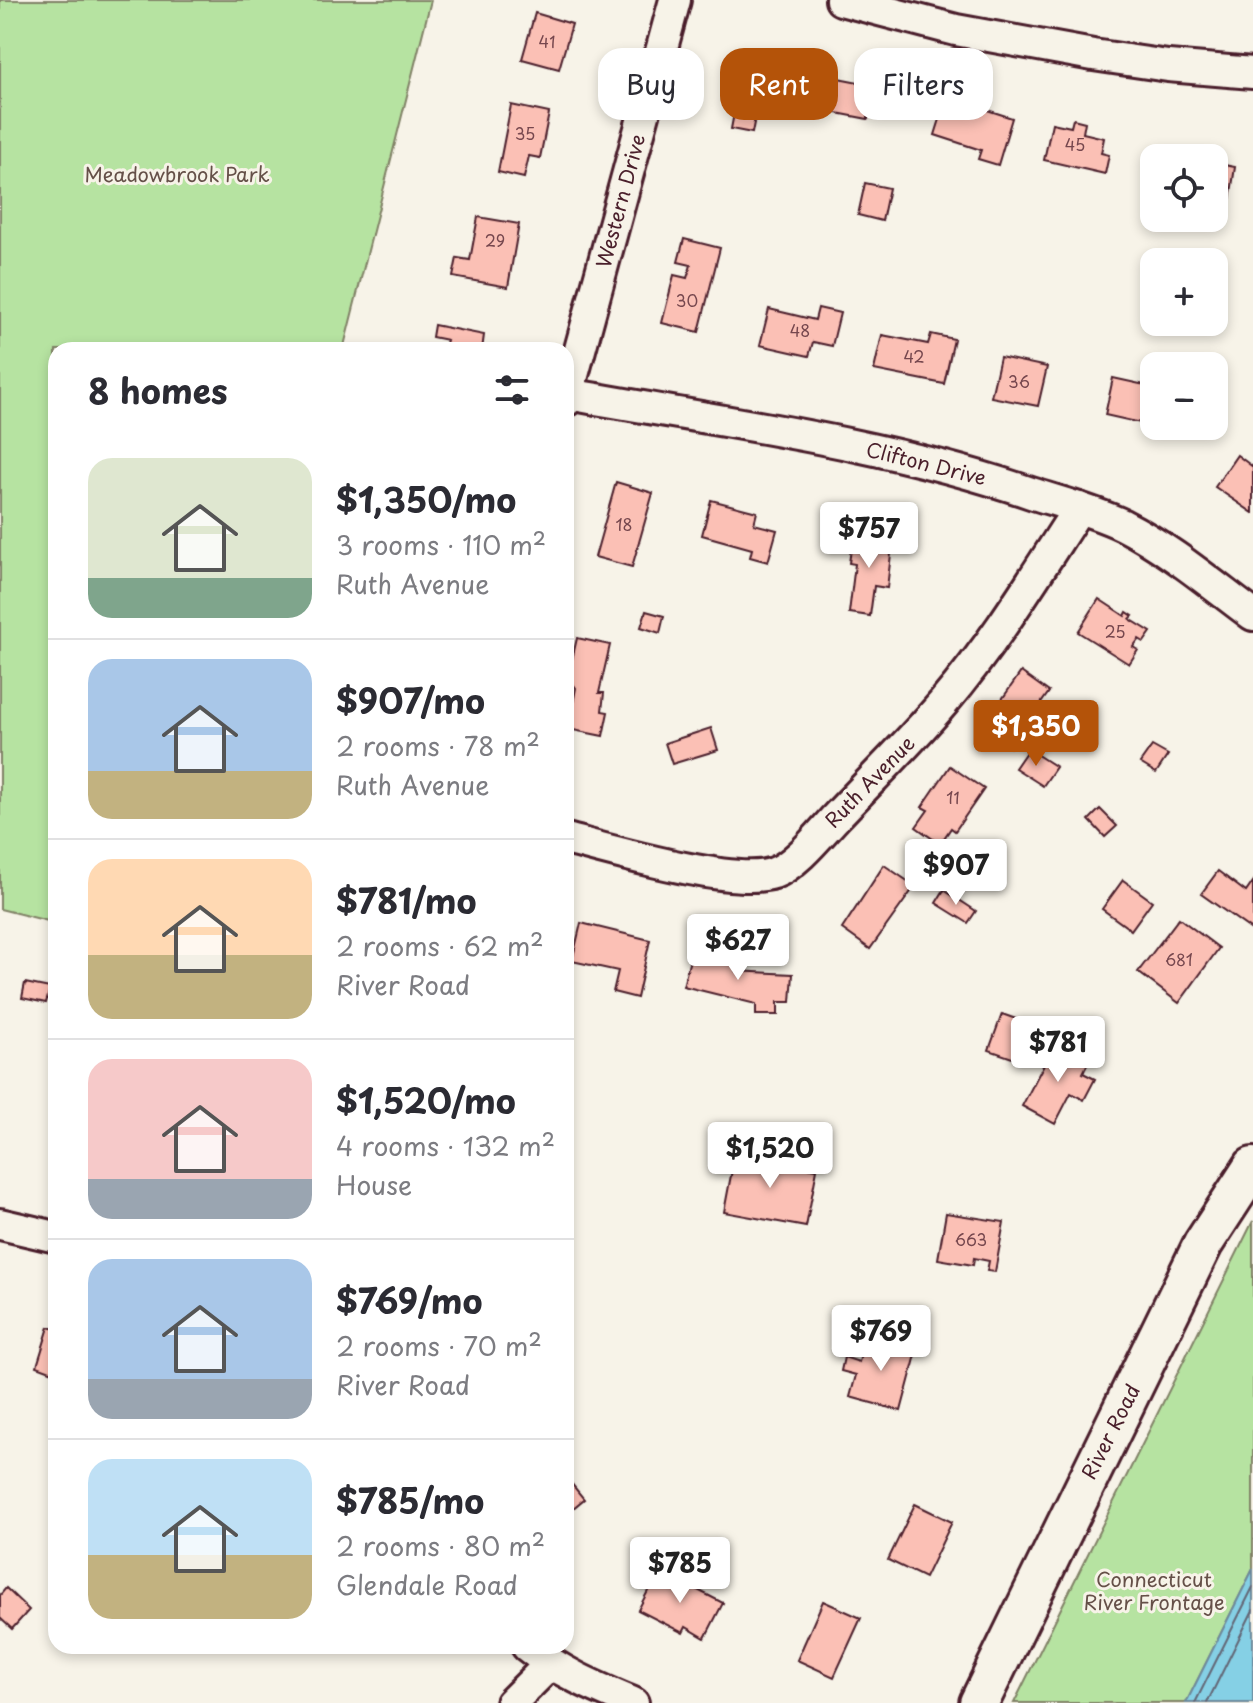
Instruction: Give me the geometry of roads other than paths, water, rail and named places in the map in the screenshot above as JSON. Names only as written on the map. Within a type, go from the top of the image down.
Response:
[{"type":"street","name":"Western Drive","points":[[574,372],[675,0]]},
{"type":"street","points":[[841,0],[956,30],[1093,55],[1168,66],[1253,73]]},
{"type":"street","name":"Clifton Drive","points":[[574,399],[841,443],[975,475],[1079,508],[1123,525],[1175,556],[1253,615]]},
{"type":"street","name":"Ruth Avenue","points":[[574,841],[640,858],[721,872],[757,876],[783,869],[946,700],[993,638],[1079,508]]},
{"type":"street","name":"River Road","points":[[979,1703],[1203,1244],[1253,1167]]},
{"type":"street","points":[[0,1224],[48,1235]]},
{"type":"street","points":[[511,1703],[539,1655],[633,1703]]},
{"type":"water","points":[[1253,1569],[1253,1703],[1186,1703]]},
{"type":"park label","name":"Meadowbrook Park","points":[[177,175]]},
{"type":"park label","name":"Connecticut River Frontage","points":[[1154,1592]]}]
